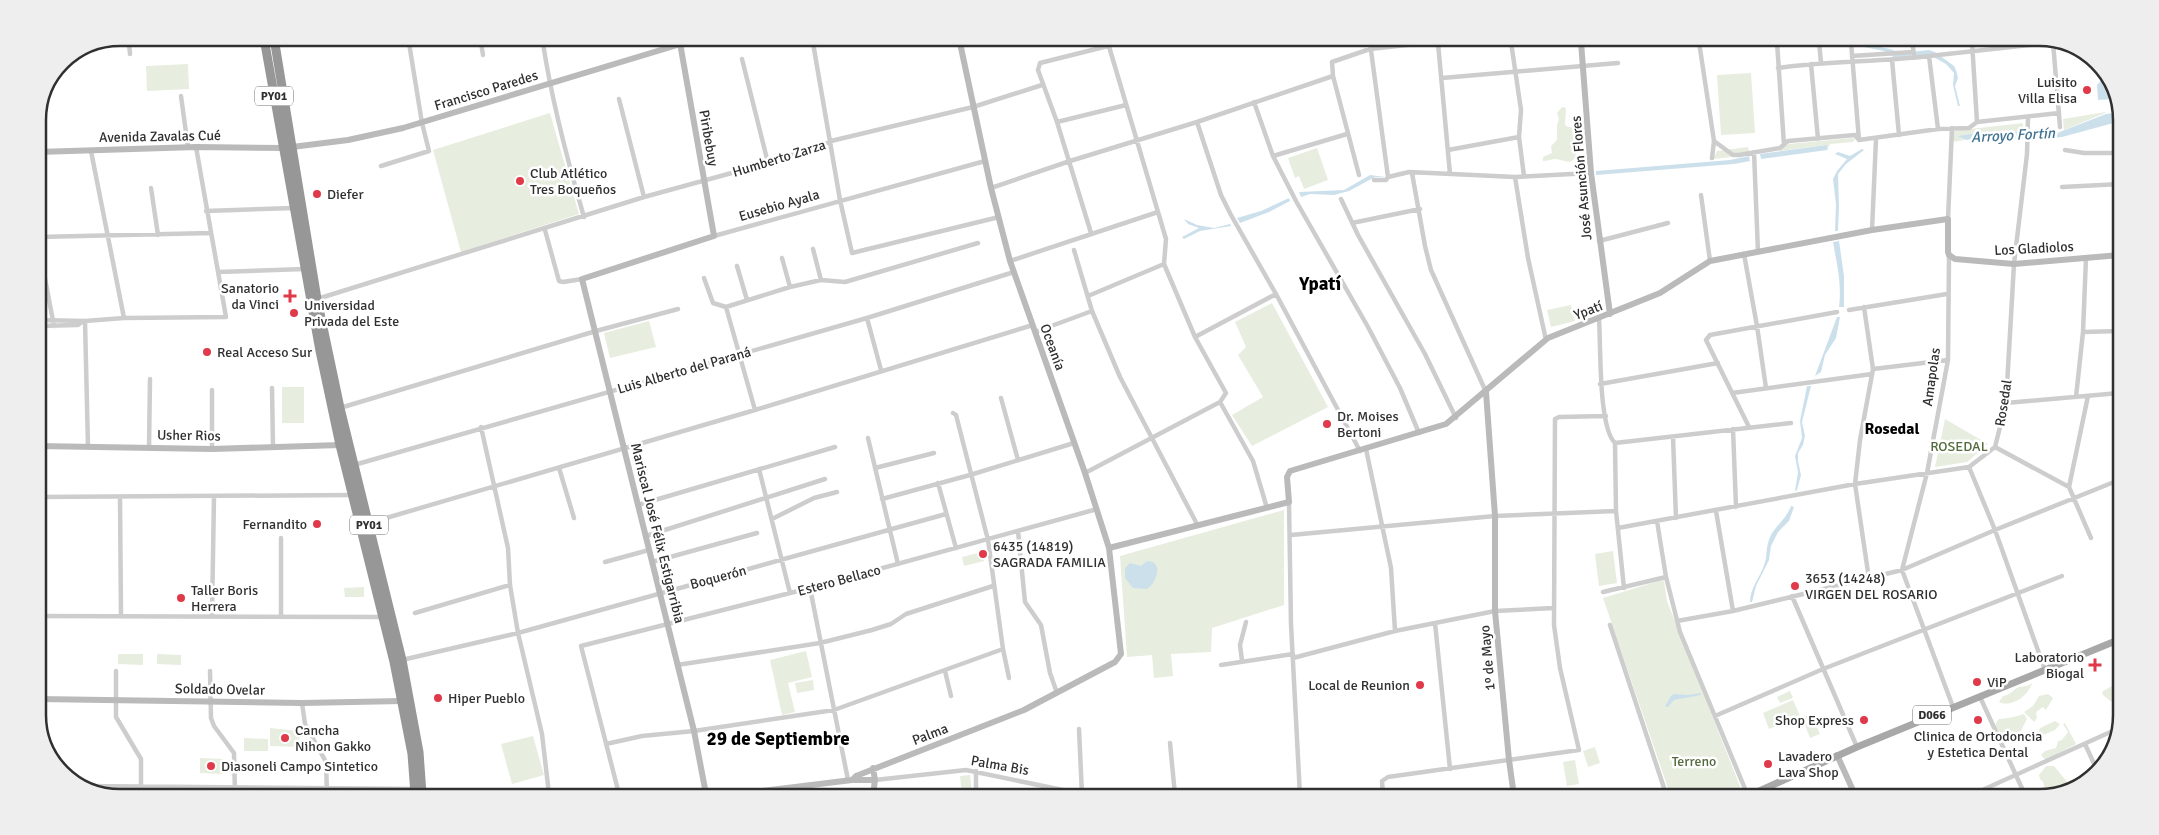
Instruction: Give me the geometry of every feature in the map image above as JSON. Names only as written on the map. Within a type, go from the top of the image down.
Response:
[{"type":"highway","name":"PY01","points":[[265,46],[288,147],[340,408],[402,660],[417,789]]},
{"type":"highway","name":"PY01","points":[[275,46],[294,208],[320,351],[340,445],[406,701]]},
{"type":"main road","name":"D066","points":[[1762,789],[1856,747],[1953,707],[1980,698],[2113,642]]},
{"type":"street","points":[[129,46],[130,54]]},
{"type":"street","points":[[381,166],[429,151],[422,123],[409,46]]},
{"type":"street","points":[[482,46],[483,55]]},
{"type":"street","points":[[543,46],[549,84],[566,155],[584,217]]},
{"type":"street","name":"Francisco Paredes","points":[[288,147],[358,138],[422,123],[674,46]]},
{"type":"street","name":"Piribebuy","points":[[681,46],[714,236]]},
{"type":"street","points":[[814,46],[840,200],[851,252],[854,254],[999,217]]},
{"type":"street","name":"Oceanía","points":[[961,46],[991,188],[1010,261],[1085,473],[1109,548],[1122,650],[1120,657]]},
{"type":"street","points":[[1091,233],[1058,122],[1042,85],[1038,70],[1040,63],[1101,46]]},
{"type":"street","points":[[1085,473],[1222,400],[1226,393],[1195,337],[1164,264],[1166,238],[1109,46]]},
{"type":"street","points":[[1359,175],[1347,134],[1331,64],[1333,60],[1370,48],[1388,46]]},
{"type":"street","points":[[1438,46],[1450,174]]},
{"type":"street","points":[[1512,46],[1521,110],[1520,137],[1524,176]]},
{"type":"street","name":"José Asunción Flores","points":[[1582,46],[1591,172],[1610,312]]},
{"type":"street","points":[[1700,46],[1714,141],[1712,158]]},
{"type":"street","points":[[1777,46],[1784,145]]},
{"type":"street","points":[[1819,46],[1821,62]]},
{"type":"street","points":[[1851,46],[1859,140]]},
{"type":"street","points":[[1912,46],[1914,58]]},
{"type":"street","points":[[1972,46],[1977,122]]},
{"type":"street","points":[[1852,59],[1892,60],[2022,46]]},
{"type":"street","points":[[1370,48],[1388,177]]},
{"type":"street","points":[[2054,48],[2060,127]]},
{"type":"street","points":[[1778,68],[1913,52]]},
{"type":"street","points":[[1930,56],[1938,128]]},
{"type":"street","points":[[742,59],[768,163]]},
{"type":"street","points":[[1892,60],[1899,135]]},
{"type":"street","points":[[1442,78],[1618,63]]},
{"type":"street","points":[[1811,64],[1818,139]]},
{"type":"street","points":[[991,188],[1070,160],[1197,122],[1333,76]]},
{"type":"street","name":"Humberto Zarza","points":[[317,299],[545,230],[644,197],[768,163],[830,142],[973,107],[1042,85]]},
{"type":"street","points":[[181,96],[188,147]]},
{"type":"street","points":[[619,99],[644,197]]},
{"type":"street","points":[[1254,102],[1273,156],[1400,388],[1420,434]]},
{"type":"street","points":[[1058,122],[1126,105]]},
{"type":"street","points":[[1714,141],[1734,155],[1784,145],[1788,142],[1855,136],[1859,140],[1938,128],[1969,128],[1977,122],[2059,113]]},
{"type":"street","name":"Rosedal","points":[[1994,447],[2006,403],[2014,264],[2028,141],[2028,117]]},
{"type":"street","points":[[1197,122],[1221,195],[1363,450],[1391,568],[1395,631]]},
{"type":"street","name":"Amapolas","points":[[1902,570],[1927,473],[1948,360],[1948,219],[1952,128]]},
{"type":"street","points":[[1273,156],[1347,134]]},
{"type":"street","points":[[1448,150],[1520,137]]},
{"type":"street","points":[[1872,230],[1876,138]]},
{"type":"street","name":"Avenida Zavalas Cué","points":[[46,152],[188,147],[288,147]]},
{"type":"street","points":[[46,320],[84,321],[124,318],[226,317],[196,147]]},
{"type":"street","points":[[91,150],[124,318]]},
{"type":"street","points":[[2065,150],[2084,153],[2113,153]]},
{"type":"street","points":[[1754,152],[1758,252]]},
{"type":"street","name":"Eusebio Ayala","points":[[582,279],[714,236],[985,161]]},
{"type":"street","points":[[1374,180],[1386,180],[1388,177],[1407,172],[1515,177],[1591,172]]},
{"type":"street","points":[[1412,173],[1431,270],[1486,392]]},
{"type":"street","points":[[1515,177],[1528,258],[1546,340]]},
{"type":"street","points":[[2062,187],[2113,184]]},
{"type":"street","points":[[151,188],[158,235]]},
{"type":"street","points":[[1701,195],[1710,261]]},
{"type":"street","points":[[1341,199],[1352,223],[1426,354],[1456,418]]},
{"type":"street","points":[[206,211],[294,208]]},
{"type":"street","points":[[1352,223],[1420,209]]},
{"type":"street","points":[[1010,261],[1158,212]]},
{"type":"street","name":"Ypatí","points":[[1289,502],[1288,477],[1290,471],[1420,434],[1446,424],[1456,418],[1546,340],[1600,321],[1610,312],[1660,293],[1684,280],[1710,261],[1872,230],[1948,219]]},
{"type":"street","points":[[1599,241],[1668,224]]},
{"type":"street","points":[[545,230],[559,281],[582,279]]},
{"type":"street","points":[[46,237],[211,233]]},
{"type":"street","points":[[704,278],[713,303],[726,307],[790,287],[821,280],[845,282],[978,244]]},
{"type":"street","points":[[813,248],[821,280]]},
{"type":"street","points":[[1074,250],[1092,311],[1120,377],[1198,526]]},
{"type":"street","points":[[1744,254],[1766,388]]},
{"type":"street","name":"Los Gladiolos","points":[[1949,255],[1955,259],[2014,264],[2113,256]]},
{"type":"street","points":[[782,258],[790,287]]},
{"type":"street","points":[[2076,397],[2083,332],[2086,258]]},
{"type":"street","points":[[1088,296],[1164,264]]},
{"type":"street","points":[[737,266],[747,300]]},
{"type":"street","points":[[218,272],[306,269]]},
{"type":"street","name":"Luis Alberto del Paraná","points":[[354,465],[481,427],[867,318],[1014,272]]},
{"type":"street","name":"Mariscal José Félix Estigarribia","points":[[582,279],[694,731],[705,789]]},
{"type":"street","points":[[46,281],[54,326]]},
{"type":"street","points":[[1195,337],[1276,294]]},
{"type":"street","points":[[1849,310],[1947,294]]},
{"type":"street","points":[[726,307],[755,410]]},
{"type":"street","points":[[1864,307],[1872,371],[1860,440],[1855,484],[1869,579]]},
{"type":"street","points":[[340,408],[596,330],[678,309]]},
{"type":"street","points":[[368,523],[496,488],[882,370],[1034,329],[1092,311]]},
{"type":"street","points":[[1749,427],[1706,340],[1707,337],[1837,312]]},
{"type":"street","points":[[867,318],[882,370]]},
{"type":"street","points":[[46,326],[78,325],[84,321]]},
{"type":"street","points":[[84,321],[88,447]]},
{"type":"street","points":[[1600,321],[1600,384],[1612,440],[1615,443],[1616,511],[1624,588]]},
{"type":"street","points":[[2083,332],[2113,331]]},
{"type":"street","points":[[1732,393],[1948,360]]},
{"type":"street","points":[[1600,384],[1718,364]]},
{"type":"street","points":[[149,448],[150,379]]},
{"type":"street","points":[[272,388],[273,447]]},
{"type":"street","points":[[212,390],[212,449]]},
{"type":"street","name":"1º de Mayo","points":[[1486,392],[1495,516],[1495,611],[1513,789]]},
{"type":"street","points":[[2006,403],[2113,394]]},
{"type":"street","points":[[2068,488],[2088,396]]},
{"type":"street","points":[[1001,398],[1018,460]]},
{"type":"street","points":[[1222,400],[1253,461],[1267,508]]},
{"type":"street","points":[[953,413],[956,415],[988,540],[993,586],[1009,678]]},
{"type":"street","points":[[1382,789],[1382,782],[1385,778],[1579,750],[1560,668],[1554,608],[1556,514],[1555,419],[1558,417],[1606,416]]},
{"type":"street","points":[[1615,443],[1791,423]]},
{"type":"street","points":[[481,427],[508,548],[510,585],[518,633],[542,734],[548,789]]},
{"type":"street","points":[[1733,429],[1736,507]]},
{"type":"street","points":[[1673,437],[1676,518]]},
{"type":"street","points":[[868,438],[898,564]]},
{"type":"street","points":[[882,499],[970,475],[1074,443]]},
{"type":"street","name":"Usher Rios","points":[[46,446],[212,449],[340,445]]},
{"type":"street","points":[[638,505],[835,447]]},
{"type":"street","points":[[1618,528],[1855,484],[1969,467],[1994,447],[2068,488],[2091,538]]},
{"type":"street","points":[[875,468],[934,453]]},
{"type":"street","points":[[1969,467],[2045,670]]},
{"type":"street","points":[[559,468],[574,518]]},
{"type":"street","points":[[760,469],[790,593]]},
{"type":"street","points":[[646,536],[825,480]]},
{"type":"street","points":[[1677,621],[1733,611],[1902,570],[1994,530],[2113,482]]},
{"type":"street","points":[[938,483],[956,548]]},
{"type":"street","points":[[772,520],[814,498],[837,492]]},
{"type":"street","points":[[46,497],[353,495]]},
{"type":"street","points":[[212,616],[214,496]]},
{"type":"street","points":[[120,497],[122,616]]},
{"type":"street","points":[[1109,548],[1289,502],[1293,656],[1300,789]]},
{"type":"street","name":"Estero Bellaco","points":[[606,744],[581,647],[810,588],[1097,509]]},
{"type":"street","points":[[1291,535],[1383,528],[1495,516],[1616,511]]},
{"type":"street","points":[[1716,511],[1733,611]]},
{"type":"street","name":"Boquerón","points":[[402,660],[518,633],[946,514]]},
{"type":"street","points":[[1657,521],[1666,577],[1677,621],[1744,789]]},
{"type":"street","points":[[1018,531],[1025,602],[1041,624],[1050,672],[1057,693]]},
{"type":"street","points":[[652,562],[757,533]]},
{"type":"street","points":[[281,538],[281,617]]},
{"type":"street","points":[[605,562],[649,550]]},
{"type":"street","points":[[1902,570],[1953,707]]},
{"type":"street","points":[[1715,716],[1823,668],[2062,576]]},
{"type":"street","points":[[1603,592],[1666,577]]},
{"type":"street","points":[[415,613],[510,585]]},
{"type":"street","points":[[678,665],[820,643],[872,630],[891,624],[906,614],[993,586]]},
{"type":"street","points":[[810,588],[850,780]]},
{"type":"street","points":[[1792,596],[1856,747]]},
{"type":"street","points":[[1221,665],[1293,656],[1395,631],[1495,611],[1554,608]]},
{"type":"street","points":[[46,616],[383,617]]},
{"type":"street","points":[[1242,661],[1240,645],[1246,622]]},
{"type":"street","points":[[1435,623],[1450,768]]},
{"type":"street","points":[[1610,625],[1664,789]]},
{"type":"street","points":[[618,789],[606,744],[642,736],[694,731],[834,710],[1003,649]]},
{"type":"street","name":"Palma","points":[[778,789],[850,780],[873,768],[991,724],[1057,693],[1120,657]]},
{"type":"street","points":[[116,671],[116,717],[119,726],[141,759],[141,789]]},
{"type":"street","points":[[210,671],[211,718],[214,726],[234,754],[235,787]]},
{"type":"street","points":[[945,671],[951,696]]},
{"type":"street","points":[[1980,698],[2022,789]]},
{"type":"street","name":"Soldado Ovelar","points":[[46,699],[302,703],[406,701]]},
{"type":"street","points":[[302,703],[305,724],[326,762],[327,789]]},
{"type":"street","points":[[1079,729],[1082,789]]},
{"type":"street","points":[[1985,789],[2110,732]]},
{"type":"street","points":[[1170,743],[1174,789]]},
{"type":"street","points":[[2085,744],[2094,763]]},
{"type":"street","points":[[1837,755],[1852,789]]},
{"type":"street","points":[[873,768],[875,780],[874,789]]},
{"type":"street","name":"Palma Bis","points":[[850,780],[875,780],[966,770],[1058,789]]},
{"type":"street","points":[[976,772],[976,789]]},
{"type":"street","points":[[172,789],[235,787],[281,789]]},
{"type":"street","points":[[111,788],[126,789]]},
{"type":"green space","points":[[188,64],[189,89],[147,91],[146,66]]},
{"type":"green space","points":[[1751,73],[1755,133],[1721,135],[1717,75]]},
{"type":"green space","points":[[1562,107],[1566,108],[1565,125],[1568,127],[1578,128],[1578,117],[1585,122],[1586,142],[1575,137],[1576,156],[1569,162],[1558,159],[1543,161],[1543,157],[1552,153],[1551,146],[1557,140],[1559,119],[1557,113]]},
{"type":"green space","points":[[550,113],[579,214],[461,252],[433,150]]},
{"type":"green space","points":[[2105,113],[2064,130],[2063,119]]},
{"type":"green space","points":[[2023,123],[2023,132],[1988,131],[1957,136],[1965,140],[1952,142],[1953,131]]},
{"type":"green space","points":[[1855,139],[1853,142],[1830,144],[1827,151],[1826,145],[1779,151],[1789,144]]},
{"type":"green space","points":[[1748,147],[1750,155],[1713,159],[1717,151]]},
{"type":"green space","points":[[1317,148],[1328,180],[1304,189],[1299,176],[1295,178],[1288,158]]},
{"type":"green space","points":[[1272,303],[1328,407],[1252,446],[1232,415],[1263,397],[1238,355],[1246,347],[1235,322]]},
{"type":"green space","points":[[1571,305],[1575,321],[1551,327],[1547,310]]},
{"type":"green space","points":[[649,321],[656,347],[610,358],[604,333]]},
{"type":"green space","points":[[282,387],[304,387],[304,423],[282,423]]},
{"type":"green space","name":"ROSEDAL","points":[[1945,419],[1988,444],[1967,462],[1935,467]]},
{"type":"green space","points":[[1284,510],[1284,605],[1212,628],[1211,652],[1171,654],[1173,676],[1154,678],[1152,655],[1127,657],[1120,556]]},
{"type":"green space","points":[[1613,551],[1617,583],[1599,586],[1595,554]]},
{"type":"green space","points":[[982,552],[984,561],[964,566],[962,557]]},
{"type":"green space","name":"Terreno","points":[[1662,580],[1664,581],[1667,601],[1741,789],[1668,789],[1603,598]]},
{"type":"green space","points":[[364,587],[364,597],[345,597],[344,588]]},
{"type":"green space","points":[[806,651],[812,677],[788,683],[795,712],[782,715],[770,660]]},
{"type":"green space","points":[[118,654],[143,654],[143,665],[118,664]]},
{"type":"green space","points":[[157,654],[181,655],[181,665],[157,664]]},
{"type":"green space","points":[[813,680],[814,690],[797,693],[795,683]]},
{"type":"green space","points":[[2032,683],[2019,700],[2009,703],[1999,702],[2003,696],[2008,695],[2019,687]]},
{"type":"green space","points":[[2113,687],[2113,701],[2110,701],[2102,694],[2103,691]]},
{"type":"green space","points":[[1790,691],[1793,698],[1780,703],[1777,697]]},
{"type":"green space","points":[[2048,694],[2053,698],[2046,710],[2043,707],[2036,712],[2037,718],[2034,722],[2024,712],[2033,706],[2039,696]]},
{"type":"green space","points":[[1793,700],[1800,716],[1769,729],[1763,713]]},
{"type":"green space","points":[[1811,714],[1820,734],[1810,738],[1802,718]]},
{"type":"green space","points":[[2024,714],[2027,719],[2018,736],[2006,735],[1999,738],[1995,735],[1996,723],[1999,719]]},
{"type":"green space","points":[[2055,721],[2060,724],[2055,730],[2043,735],[2038,733],[2040,728]]},
{"type":"green space","points":[[2065,723],[2076,744],[2046,760],[2041,755],[2045,751],[2056,748],[2058,741],[2062,740],[2068,732],[2063,724]]},
{"type":"green space","name":"Cancha Nihon Gakko","points":[[270,728],[299,731],[300,747],[270,746]]},
{"type":"green space","points":[[533,736],[544,775],[512,784],[501,744]]},
{"type":"green space","points":[[244,738],[268,739],[268,751],[244,751]]},
{"type":"green space","points":[[1595,747],[1600,763],[1588,767],[1583,751]]},
{"type":"green space","name":"Diasoneli Campo Sintetico","points":[[200,758],[223,759],[223,774],[200,773]]},
{"type":"green space","points":[[1575,760],[1579,784],[1567,786],[1563,762]]},
{"type":"green space","points":[[2046,766],[2054,766],[2069,782],[2045,788],[2039,775]]},
{"type":"green space","points":[[970,775],[971,789],[961,789],[960,776]]},
{"type":"water","points":[[1859,46],[1875,46],[1901,53],[1929,50],[1935,52],[1954,66],[1956,70],[1958,78],[1955,86],[1960,106],[1958,106],[1953,85],[1954,73],[1946,64],[1930,55],[1895,58],[1884,51]]},
{"type":"water","points":[[2101,80],[2109,99],[2098,100],[2097,85]]},
{"type":"water","points":[[2112,113],[2113,123],[2062,137],[2031,140],[2032,132],[2057,133]]},
{"type":"water","name":"Arroyo Fortín","points":[[1988,131],[2023,132],[2023,139],[1990,136],[1966,140],[1957,136]]},
{"type":"water","points":[[1827,145],[1827,150],[1761,159],[1760,154]]},
{"type":"water","points":[[1862,149],[1864,150],[1846,164],[1838,174],[1838,231],[1835,231],[1836,204],[1833,179],[1847,159],[1835,154],[1838,152],[1850,156]]},
{"type":"water","points":[[1749,156],[1750,161],[1734,164],[1596,175],[1596,171],[1730,160]]},
{"type":"water","points":[[1370,175],[1386,177],[1375,177],[1349,191],[1334,195],[1310,194],[1301,197],[1299,192],[1344,190]]},
{"type":"water","points":[[1289,198],[1290,201],[1269,212],[1240,223],[1237,218],[1261,211]]},
{"type":"water","points":[[1184,219],[1197,225],[1214,228],[1230,224],[1231,226],[1200,231],[1184,239],[1182,237],[1199,228],[1188,224]]},
{"type":"water","points":[[1839,241],[1844,276],[1844,307],[1839,307],[1839,282],[1833,242]]},
{"type":"water","points":[[1837,317],[1840,317],[1836,338],[1825,355],[1821,372],[1815,376]]},
{"type":"water","points":[[1807,386],[1811,386],[1802,422],[1805,436],[1803,445],[1798,453],[1801,475],[1797,490],[1795,491],[1798,472],[1795,456],[1802,438],[1800,421]]},
{"type":"water","points":[[1791,506],[1794,507],[1789,521],[1778,532],[1771,546],[1769,560],[1756,586],[1752,602],[1750,602],[1766,558],[1770,538]]},
{"type":"water","points":[[1147,561],[1156,564],[1157,572],[1154,582],[1147,589],[1133,588],[1125,578],[1125,568],[1130,563],[1141,566]]},
{"type":"water","points":[[1700,693],[1701,695],[1674,700],[1668,707],[1665,706],[1674,694],[1688,695]]},
{"type":"place","name":"Luisito Villa Elisa","points":[[2087,90]]},
{"type":"place","name":"Club Atlético Tres Boqueños","points":[[520,181]]},
{"type":"place","name":"Diefer","points":[[317,194]]},
{"type":"place","name":"Sanatorio da Vinci","points":[[290,296]]},
{"type":"place","name":"Universidad Privada del Este","points":[[294,313]]},
{"type":"place","name":"Real Acceso Sur","points":[[207,352]]},
{"type":"place","name":"Dr. Moises Bertoni","points":[[1327,424]]},
{"type":"place","name":"Fernandito","points":[[317,524]]},
{"type":"place","name":"6435 (14819) SAGRADA FAMILIA","points":[[983,554]]},
{"type":"place","name":"3653 (14248) VIRGEN DEL ROSARIO","points":[[1795,586]]},
{"type":"place","name":"Taller Boris Herrera","points":[[181,598]]},
{"type":"place","name":"Laboratorio Biogal","points":[[2095,665]]},
{"type":"place","name":"ViP","points":[[1977,682]]},
{"type":"place","name":"Local de Reunion","points":[[1420,685]]},
{"type":"place","name":"Hiper Pueblo","points":[[438,698]]},
{"type":"place","name":"Shop Express","points":[[1864,720]]},
{"type":"place","name":"Clinica de Ortodoncia y Estetica Dental","points":[[1978,720]]},
{"type":"place","name":"Cancha Nihon Gakko","points":[[285,738]]},
{"type":"place","name":"Lavadero Lava Shop","points":[[1768,764]]},
{"type":"place","name":"Diasoneli Campo Sintetico","points":[[211,766]]},
{"type":"district","name":"Ypatí","points":[[1320,283]]},
{"type":"district","name":"Rosedal","points":[[1892,428]]},
{"type":"district","name":"29 de Septiembre","points":[[778,738]]}]
